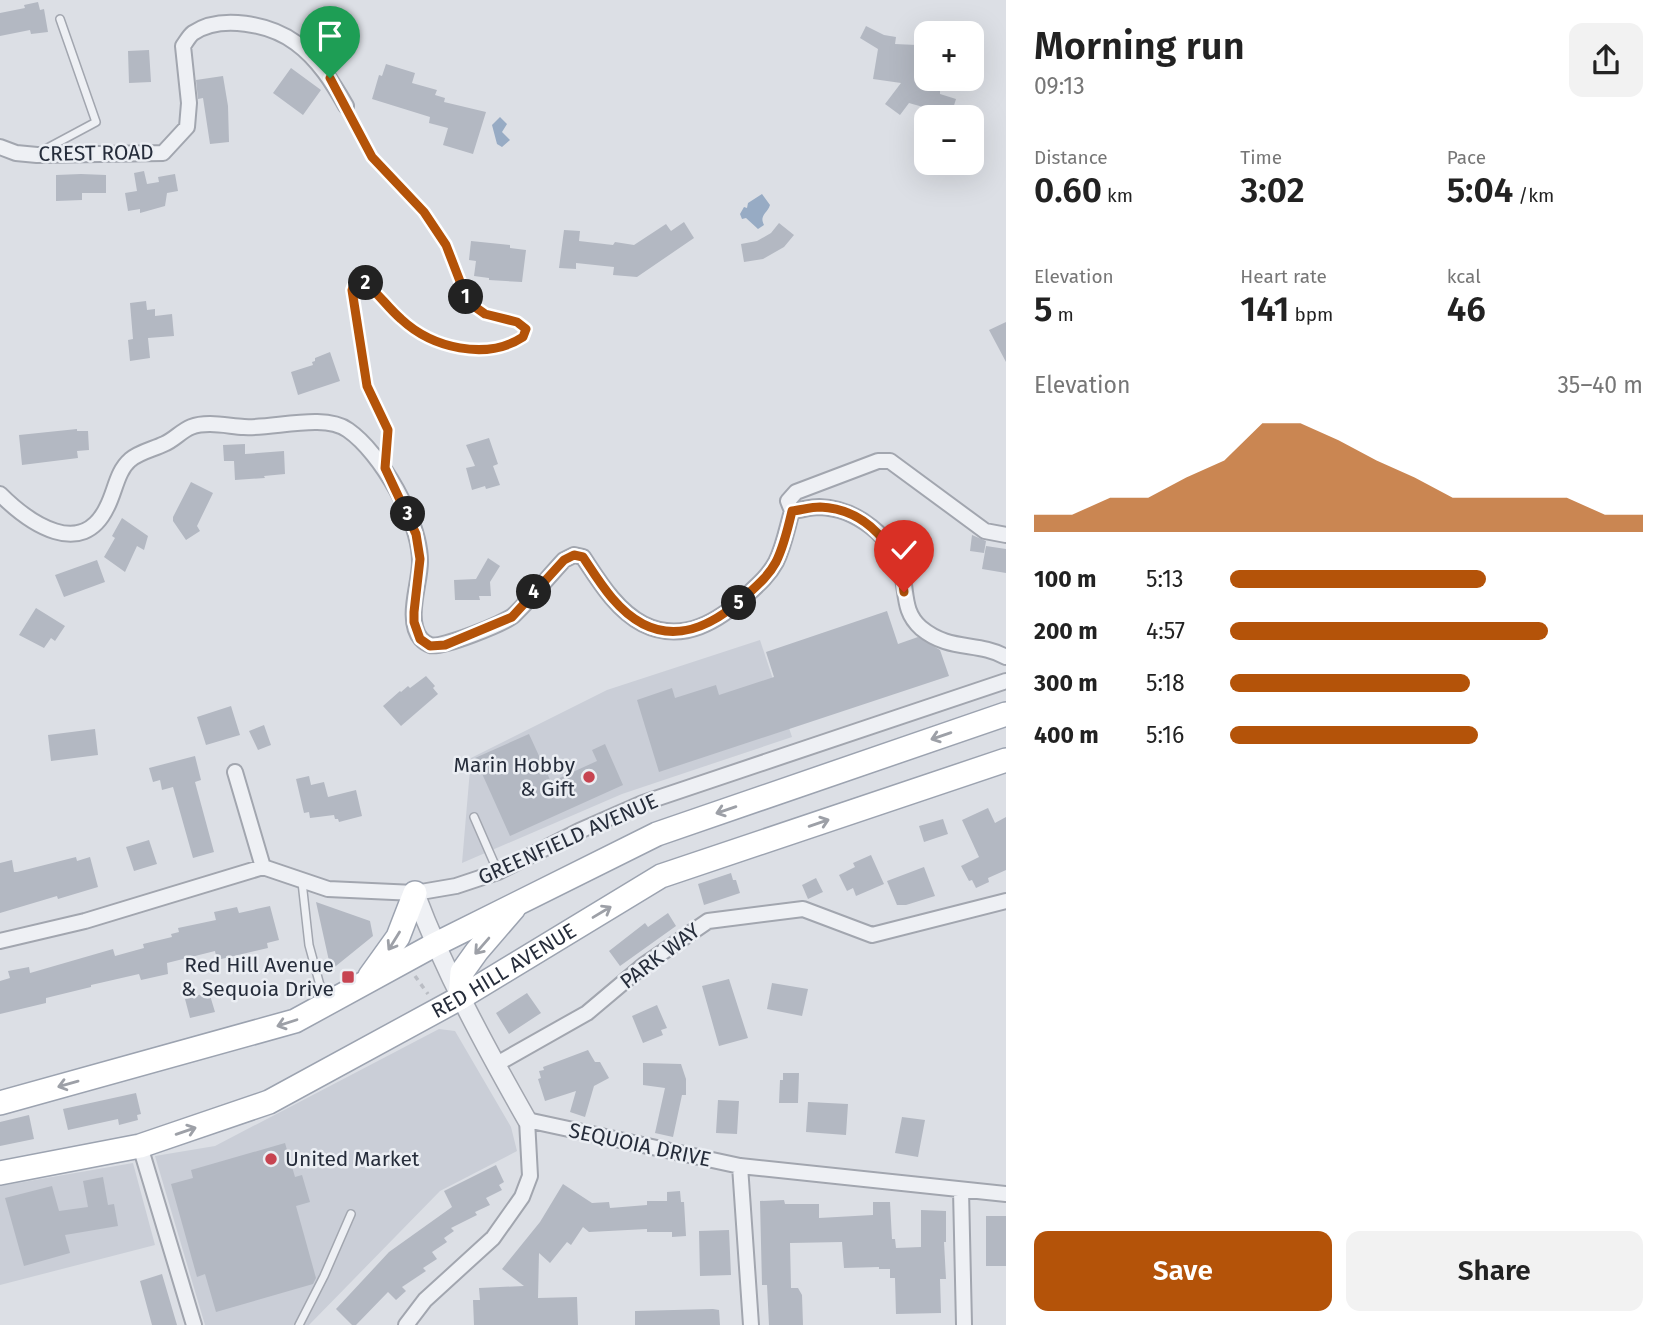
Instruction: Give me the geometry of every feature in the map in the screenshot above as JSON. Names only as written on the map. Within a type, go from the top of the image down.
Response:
[{"type":"main road","points":[[0,1103],[295,1021],[434,945],[657,834],[1006,714]]},
{"type":"main road","name":"RED HILL AVENUE","points":[[0,1173],[140,1146],[269,1102],[460,998],[661,876],[1006,760]]},
{"type":"main road","points":[[365,983],[398,937],[415,894]]},
{"type":"main road","points":[[460,998],[462,972],[521,901]]},
{"type":"street","name":"CREST ROAD","points":[[0,147],[16,153],[37,155],[163,153],[187,127],[189,103],[183,46],[193,33],[223,22],[259,26],[295,43],[330,78],[346,106]]},
{"type":"street","points":[[0,494],[17,511],[63,535],[79,534],[97,525],[119,476],[130,460],[169,443],[191,428],[210,424],[253,428],[323,422],[347,429],[385,468],[416,534],[420,559],[414,622],[420,639],[430,646],[445,645],[512,617],[564,560],[574,555],[583,557],[600,584],[620,607],[643,624],[671,633],[714,622],[765,579],[776,562],[792,511],[788,501],[796,492],[878,461],[890,461],[985,531],[1006,535]]},
{"type":"street","points":[[792,511],[820,507],[850,514],[873,527],[891,548],[902,573],[907,611],[920,627],[944,643],[994,651],[1006,657]]},
{"type":"street","name":"GREENFIELD AVENUE","points":[[263,867],[328,889],[415,894],[456,886],[498,872],[579,831],[643,803],[1006,681]]},
{"type":"street","points":[[0,941],[85,920],[263,867],[235,772]]},
{"type":"street","points":[[406,1325],[425,1300],[494,1238],[522,1197],[530,1176],[527,1121],[460,998],[434,945],[415,894]]},
{"type":"street","name":"PARK WAY","points":[[495,1065],[587,1013],[644,965],[708,921],[803,909],[872,935],[1006,901]]},
{"type":"street","name":"SEQUOIA DRIVE","points":[[527,1121],[740,1167],[1006,1194]]},
{"type":"street","points":[[140,1146],[194,1325]]},
{"type":"street","points":[[740,1167],[751,1325]]},
{"type":"street","points":[[961,1190],[964,1325]]},
{"type":"lane","points":[[37,155],[96,122],[60,19]]},
{"type":"lane","points":[[346,106],[372,157],[424,212],[446,245],[468,302],[485,314],[517,322],[526,329],[523,337],[512,344],[486,350],[455,347],[420,334],[401,319],[368,284],[357,277],[352,290],[367,386],[388,430],[385,468]]},
{"type":"lane","points":[[474,817],[498,872]]},
{"type":"lane","points":[[302,881],[309,945],[325,1004]]},
{"type":"lane","points":[[299,1325],[351,1214]]},
{"type":"path","points":[[411,971],[428,994]]},
{"type":"shaded area","points":[[760,640],[792,737],[622,794],[462,863],[471,758],[607,690]]},
{"type":"shaded area","points":[[439,1029],[455,1031],[511,1127],[517,1151],[440,1191],[309,1325],[205,1325],[155,1156],[215,1146]]},
{"type":"shaded area","points":[[133,1163],[155,1245],[0,1285],[0,1186]]},
{"type":"water","points":[[500,117],[507,124],[502,132],[510,140],[502,147],[497,144],[492,125]]},
{"type":"water","points":[[762,194],[770,205],[763,217],[764,225],[758,229],[746,218],[742,219],[740,214],[744,207],[747,208],[748,203]]},
{"type":"building","points":[[38,2],[40,10],[44,9],[48,32],[31,34],[30,30],[0,36],[0,13],[25,8],[24,5]]},
{"type":"building","points":[[328,13],[342,25],[340,27],[345,32],[335,45],[314,28]]},
{"type":"building","points":[[866,26],[884,35],[896,37],[895,44],[914,45],[914,91],[940,91],[940,94],[956,99],[954,105],[909,103],[900,115],[885,104],[901,83],[873,79],[878,49],[860,38]]},
{"type":"building","points":[[149,50],[151,82],[129,83],[128,51]]},
{"type":"building","points":[[386,64],[415,73],[412,83],[437,90],[435,95],[445,98],[444,102],[486,112],[473,154],[443,145],[448,128],[429,123],[430,117],[372,99],[379,75],[382,76]]},
{"type":"building","points":[[291,68],[321,90],[303,115],[273,93]]},
{"type":"building","points":[[223,76],[228,106],[229,142],[210,144],[203,98],[198,99],[196,80]]},
{"type":"building","points":[[144,171],[147,184],[159,182],[158,177],[175,174],[178,191],[167,193],[165,206],[140,213],[140,209],[128,211],[125,193],[137,191],[134,173]]},
{"type":"building","points":[[56,175],[106,175],[106,193],[82,193],[82,200],[56,201]]},
{"type":"building","points":[[684,222],[694,238],[637,277],[613,275],[614,267],[576,263],[576,269],[559,268],[564,230],[580,231],[579,241],[634,245],[666,224],[671,231]]},
{"type":"building","points":[[779,223],[794,235],[784,247],[763,259],[744,262],[741,244],[757,241],[771,233]]},
{"type":"building","points":[[471,241],[510,245],[510,248],[526,250],[522,282],[489,280],[474,276],[476,261],[469,260]]},
{"type":"building","points":[[146,301],[147,310],[155,309],[155,316],[172,314],[174,336],[148,338],[150,358],[130,361],[128,340],[133,339],[130,303]]},
{"type":"building","points":[[1006,322],[1006,362],[989,330]]},
{"type":"building","points":[[330,352],[340,381],[298,395],[291,372],[313,365],[315,358]]},
{"type":"building","points":[[77,429],[88,431],[89,450],[77,451],[78,458],[22,465],[19,435]]},
{"type":"building","points":[[489,438],[498,464],[493,466],[500,485],[472,490],[466,468],[475,466],[466,445]]},
{"type":"building","points":[[245,444],[245,454],[284,451],[285,474],[235,480],[234,461],[224,461],[223,445]]},
{"type":"building","points":[[191,482],[213,493],[197,526],[200,531],[186,540],[173,517]]},
{"type":"building","points":[[122,518],[148,536],[144,550],[137,546],[125,572],[104,557]]},
{"type":"building","points":[[972,535],[986,541],[984,553],[970,551]]},
{"type":"building","points":[[986,546],[1006,549],[1006,573],[982,569]]},
{"type":"building","points":[[488,558],[500,566],[490,582],[491,596],[479,596],[480,600],[455,600],[454,580],[476,579]]},
{"type":"building","points":[[97,560],[105,582],[64,597],[55,575]]},
{"type":"building","points":[[36,608],[65,626],[55,641],[51,638],[44,648],[19,635]]},
{"type":"building","points":[[887,611],[898,644],[918,637],[940,650],[949,676],[659,772],[637,700],[672,688],[675,698],[716,685],[719,695],[774,677],[766,652]]},
{"type":"building","points":[[426,676],[438,694],[401,726],[383,706],[400,691],[408,686],[410,688]]},
{"type":"building","points":[[231,706],[240,735],[206,745],[197,717]]},
{"type":"building","points":[[264,725],[271,745],[258,750],[249,731]]},
{"type":"building","points":[[95,729],[98,755],[51,761],[48,735]]},
{"type":"building","points":[[529,734],[551,782],[597,761],[592,750],[605,744],[623,785],[510,836],[475,758]]},
{"type":"building","points":[[195,756],[201,780],[195,782],[214,852],[193,858],[173,787],[162,790],[160,780],[153,782],[149,768]]},
{"type":"building","points":[[309,776],[311,785],[324,782],[328,797],[356,790],[362,816],[339,822],[334,815],[310,818],[309,812],[304,813],[296,779]]},
{"type":"building","points":[[988,808],[995,823],[1006,817],[1006,870],[988,878],[989,882],[976,888],[961,866],[979,857],[962,820]]},
{"type":"building","points":[[943,819],[948,834],[924,842],[919,826]]},
{"type":"building","points":[[149,840],[157,864],[134,871],[126,847]]},
{"type":"building","points":[[871,855],[884,884],[856,896],[853,888],[847,891],[839,875],[855,867],[853,863]]},
{"type":"building","points":[[76,857],[77,861],[90,857],[98,887],[0,913],[0,863],[12,860],[14,872],[17,872]]},
{"type":"building","points":[[924,867],[935,896],[897,905],[887,881]]},
{"type":"building","points":[[731,873],[740,893],[704,905],[698,884]]},
{"type":"building","points":[[816,878],[823,892],[808,899],[802,885]]},
{"type":"building","points":[[316,902],[370,921],[373,936],[331,970]]},
{"type":"building","points":[[270,906],[279,940],[267,943],[268,948],[217,960],[215,951],[167,963],[168,974],[141,980],[139,974],[91,985],[46,998],[46,1003],[0,1014],[0,981],[10,978],[8,971],[29,967],[30,973],[113,949],[115,956],[144,948],[143,944],[172,937],[171,934],[179,932],[178,928],[216,920],[214,912],[237,907],[239,913]]},
{"type":"building","points":[[668,913],[676,926],[620,966],[609,951],[645,923],[648,927]]},
{"type":"building","points":[[729,979],[748,1038],[719,1046],[702,986]]},
{"type":"building","points":[[772,983],[808,989],[802,1016],[767,1009]]},
{"type":"building","points":[[209,992],[215,1012],[190,1018],[185,999]]},
{"type":"building","points":[[527,993],[541,1013],[509,1034],[496,1013]]},
{"type":"building","points":[[657,1005],[667,1028],[661,1030],[663,1035],[643,1043],[632,1016]]},
{"type":"building","points":[[588,1050],[595,1062],[600,1062],[609,1078],[594,1086],[585,1117],[570,1112],[576,1091],[545,1101],[538,1079],[541,1078],[539,1071],[544,1070],[543,1067]]},
{"type":"building","points":[[643,1063],[681,1064],[686,1079],[686,1095],[682,1095],[673,1137],[655,1133],[665,1088],[643,1085]]},
{"type":"building","points":[[783,1073],[799,1073],[798,1103],[779,1103]]},
{"type":"building","points":[[136,1093],[141,1114],[137,1115],[138,1120],[119,1125],[118,1119],[68,1130],[63,1109]]},
{"type":"building","points":[[718,1100],[739,1101],[737,1134],[716,1133]]},
{"type":"building","points":[[808,1102],[848,1104],[846,1135],[806,1132]]},
{"type":"building","points":[[29,1115],[34,1139],[0,1146],[0,1122]]},
{"type":"building","points":[[902,1117],[925,1120],[918,1157],[895,1153]]},
{"type":"building","points":[[285,1143],[295,1177],[302,1175],[310,1202],[296,1206],[316,1278],[313,1284],[216,1312],[205,1274],[197,1277],[171,1184],[193,1178],[191,1170]]},
{"type":"building","points":[[496,1165],[504,1182],[499,1185],[502,1190],[486,1198],[490,1205],[475,1212],[477,1215],[451,1228],[454,1231],[444,1238],[447,1242],[432,1252],[437,1259],[423,1268],[426,1271],[402,1287],[406,1291],[396,1300],[388,1292],[356,1325],[352,1325],[336,1309],[389,1252],[452,1207],[444,1191]]},
{"type":"building","points":[[103,1177],[108,1205],[114,1204],[118,1226],[65,1235],[70,1253],[24,1266],[5,1198],[52,1186],[59,1211],[88,1207],[83,1181]]},
{"type":"building","points":[[563,1184],[592,1203],[609,1202],[610,1208],[647,1205],[647,1201],[667,1201],[667,1192],[680,1191],[681,1202],[684,1202],[686,1236],[672,1237],[672,1232],[647,1232],[647,1229],[589,1232],[583,1227],[571,1245],[567,1242],[550,1263],[539,1253],[538,1298],[577,1297],[578,1325],[474,1325],[473,1300],[480,1300],[479,1288],[524,1286],[502,1269],[540,1222]]},
{"type":"building","points":[[784,1200],[785,1204],[819,1204],[819,1218],[873,1215],[873,1202],[890,1202],[892,1239],[895,1239],[896,1248],[921,1247],[921,1210],[946,1211],[946,1279],[940,1279],[941,1313],[896,1314],[895,1278],[890,1278],[890,1269],[844,1268],[842,1242],[790,1243],[791,1288],[798,1288],[802,1295],[803,1325],[769,1325],[767,1285],[762,1285],[760,1201]]},
{"type":"building","points":[[986,1216],[1006,1216],[1006,1266],[986,1266]]},
{"type":"building","points":[[729,1230],[731,1275],[700,1276],[699,1231]]},
{"type":"building","points":[[162,1274],[177,1325],[152,1325],[140,1281]]},
{"type":"building","points":[[719,1310],[720,1325],[635,1325],[635,1311]]},
{"type":"place","name":"Marin Hobby & Gift","points":[[589,777]]},
{"type":"place","name":"Red Hill Avenue & Sequoia Drive","points":[[348,977]]},
{"type":"place","name":"United Market","points":[[271,1159]]},
{"type":"route","points":[[330,78],[372,157],[424,212],[446,245],[468,302],[485,314],[517,322],[526,329],[523,337],[512,344],[486,350],[455,347],[420,334],[401,319],[368,284],[357,277],[352,290],[367,386],[388,430],[385,468],[416,534],[420,559],[414,622],[420,639],[430,646],[445,645],[512,617],[564,560],[574,555],[583,557],[600,584],[620,607],[643,624],[671,633],[691,630],[714,622],[765,579],[776,562],[792,511],[820,507],[850,514],[873,527],[891,548],[902,573],[904,592]]}]
